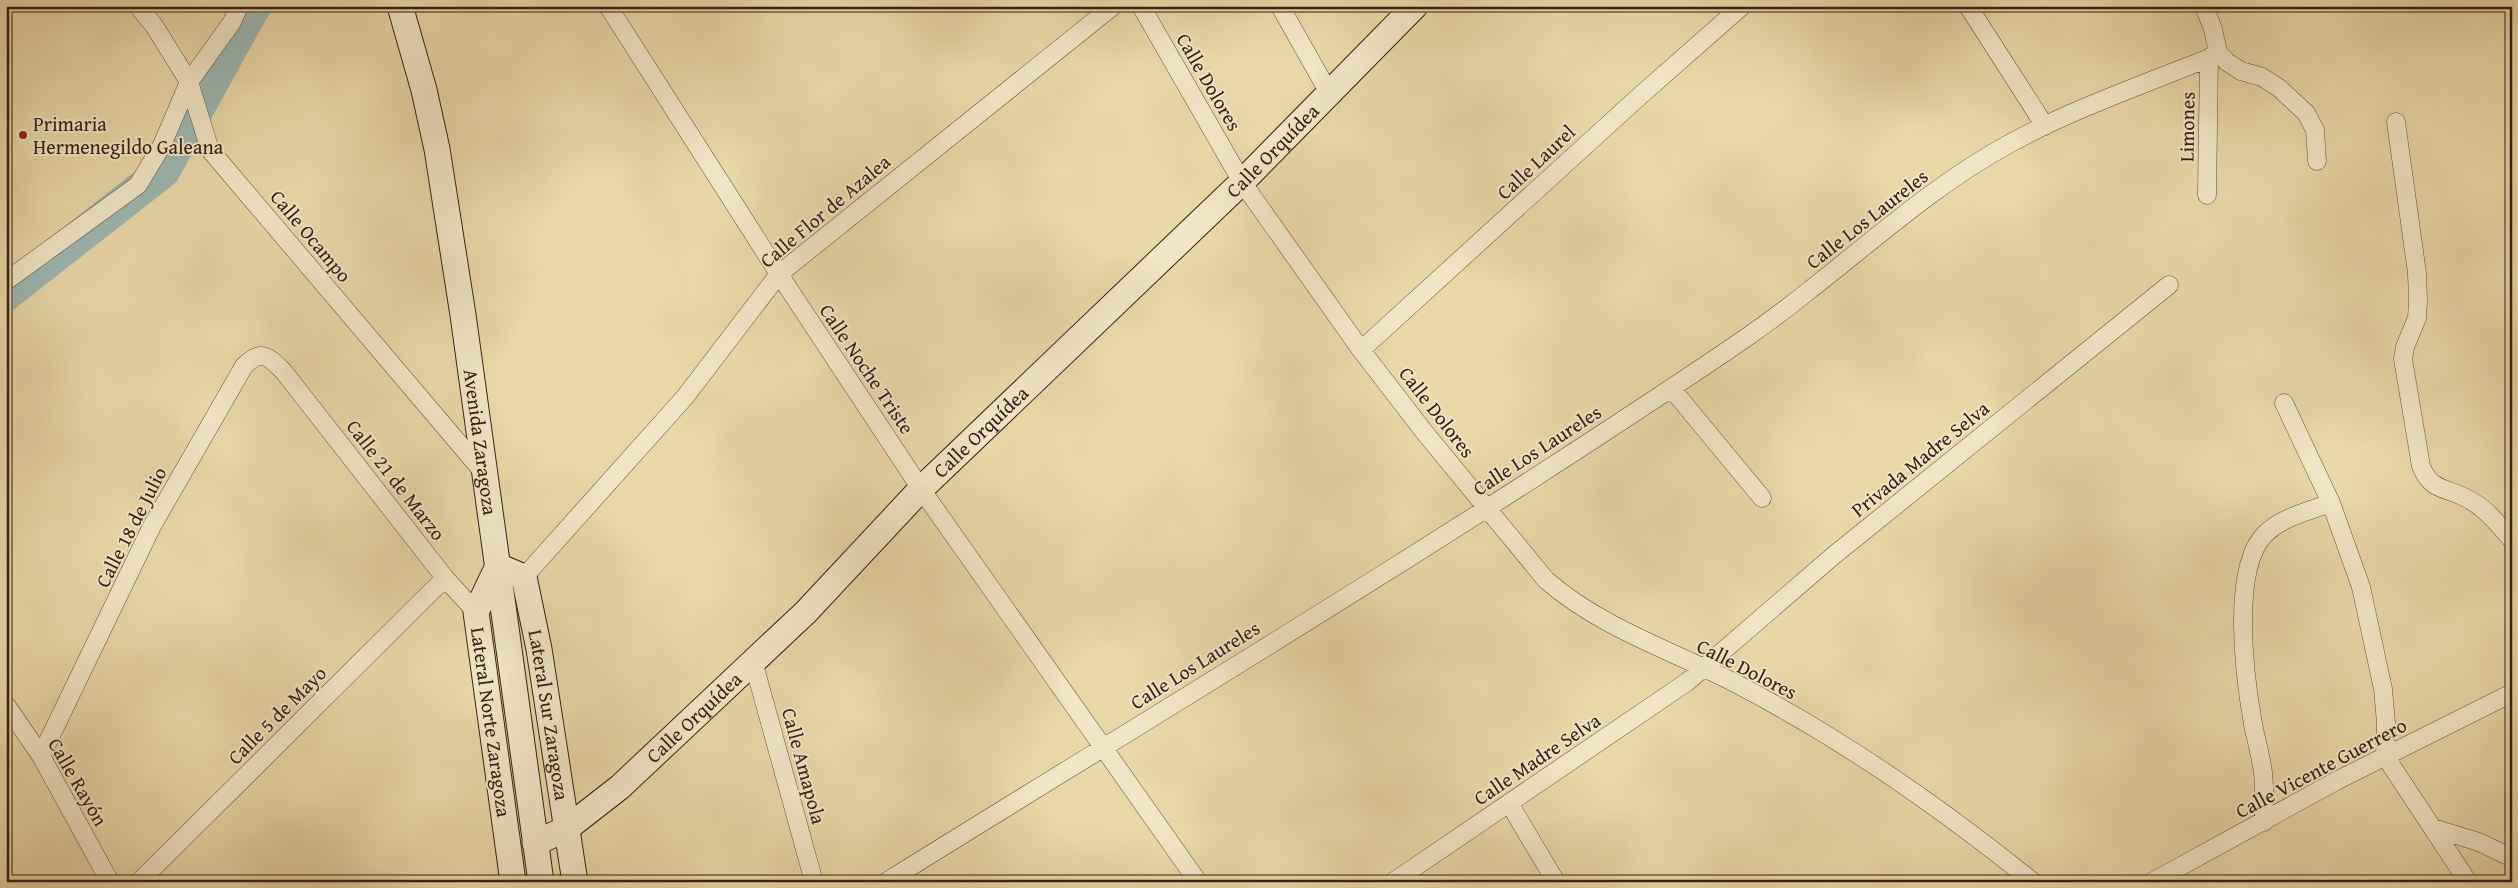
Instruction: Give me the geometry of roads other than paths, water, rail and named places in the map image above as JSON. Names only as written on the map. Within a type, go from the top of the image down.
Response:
[{"type":"street","name":"Calle Ocampo","points":[[138,6],[154,26],[192,89],[210,150],[484,473]]},
{"type":"street","points":[[6,282],[138,185],[232,22],[239,6]]},
{"type":"street","name":"Avenida Zaragoza","points":[[400,6],[424,90],[437,149],[498,566],[540,881]]},
{"type":"street","name":"Calle Noche Triste","points":[[608,6],[779,274],[921,489],[1198,882]]},
{"type":"street","name":"Calle Flor de Azalea","points":[[524,577],[685,397],[779,274],[1113,6]]},
{"type":"street","name":"Calle Dolores","points":[[1141,6],[1242,182],[1361,350],[1546,580],[1566,598],[1592,615],[1701,668],[1730,680],[1901,782],[1995,851],[2033,882]]},
{"type":"street","points":[[1280,6],[1329,93]]},
{"type":"street","name":"Calle Orquídea","points":[[535,843],[566,829],[620,787],[806,612],[921,489],[1242,182],[1415,6]]},
{"type":"street","name":"Calle Laurel","points":[[1361,350],[1642,94],[1742,6]]},
{"type":"street","points":[[1968,6],[2045,126]]},
{"type":"street","name":"Limones","points":[[2204,6],[2213,29],[2214,55],[2207,196]]},
{"type":"street","points":[[2214,55],[2242,71],[2262,77],[2279,88],[2306,114],[2315,130],[2317,161]]},
{"type":"street","name":"Calle Los Laureles","points":[[886,882],[1487,509],[1671,388],[1808,292],[1917,204],[2008,144],[2045,126],[2214,55]]},
{"type":"street","points":[[2396,122],[2417,273],[2417,318],[2405,347],[2403,359],[2421,466],[2426,477],[2433,485],[2467,498],[2491,515],[2512,540]]},
{"type":"street","name":"Privada Madre Selva","points":[[1701,668],[1833,556],[2169,285]]},
{"type":"street","name":"Calle 18 de Julio","points":[[41,756],[152,526],[244,366],[252,359],[260,356],[270,357],[284,372]]},
{"type":"street","name":"Calle 21 de Marzo","points":[[284,372],[444,578],[476,612]]},
{"type":"street","points":[[1671,388],[1762,498]]},
{"type":"street","points":[[2284,403],[2331,503],[2361,587],[2373,640],[2386,723],[2385,756],[2468,882]]},
{"type":"street","points":[[2264,822],[2264,773],[2249,689],[2242,600],[2256,548],[2264,534],[2275,525],[2331,503]]},
{"type":"street","points":[[498,566],[524,577]]},
{"type":"street","name":"Lateral Norte Zaragoza","points":[[498,566],[476,612],[513,882]]},
{"type":"street","name":"Lateral Sur Zaragoza","points":[[524,577],[539,649],[575,882]]},
{"type":"street","name":"Calle 5 de Mayo","points":[[139,882],[444,578]]},
{"type":"street","name":"Calle Amapola","points":[[754,661],[814,882]]},
{"type":"street","name":"Calle Madre Selva","points":[[1393,882],[1654,706],[1687,682],[1701,668]]},
{"type":"street","name":"Calle Vicente Guerrero","points":[[2152,882],[2385,756],[2454,724],[2512,693]]},
{"type":"street","name":"Calle Rayón","points":[[6,705],[41,756],[110,882]]},
{"type":"street","points":[[1509,803],[1556,882]]},
{"type":"street","points":[[2433,828],[2479,842],[2512,858]]},
{"type":"lane","points":[[451,882],[469,882]]},
{"type":"waterway","points":[[6,294],[163,171],[254,6]]},
{"type":"place","name":"Primaria Hermenegildo Galeana","points":[[23,135]]}]
